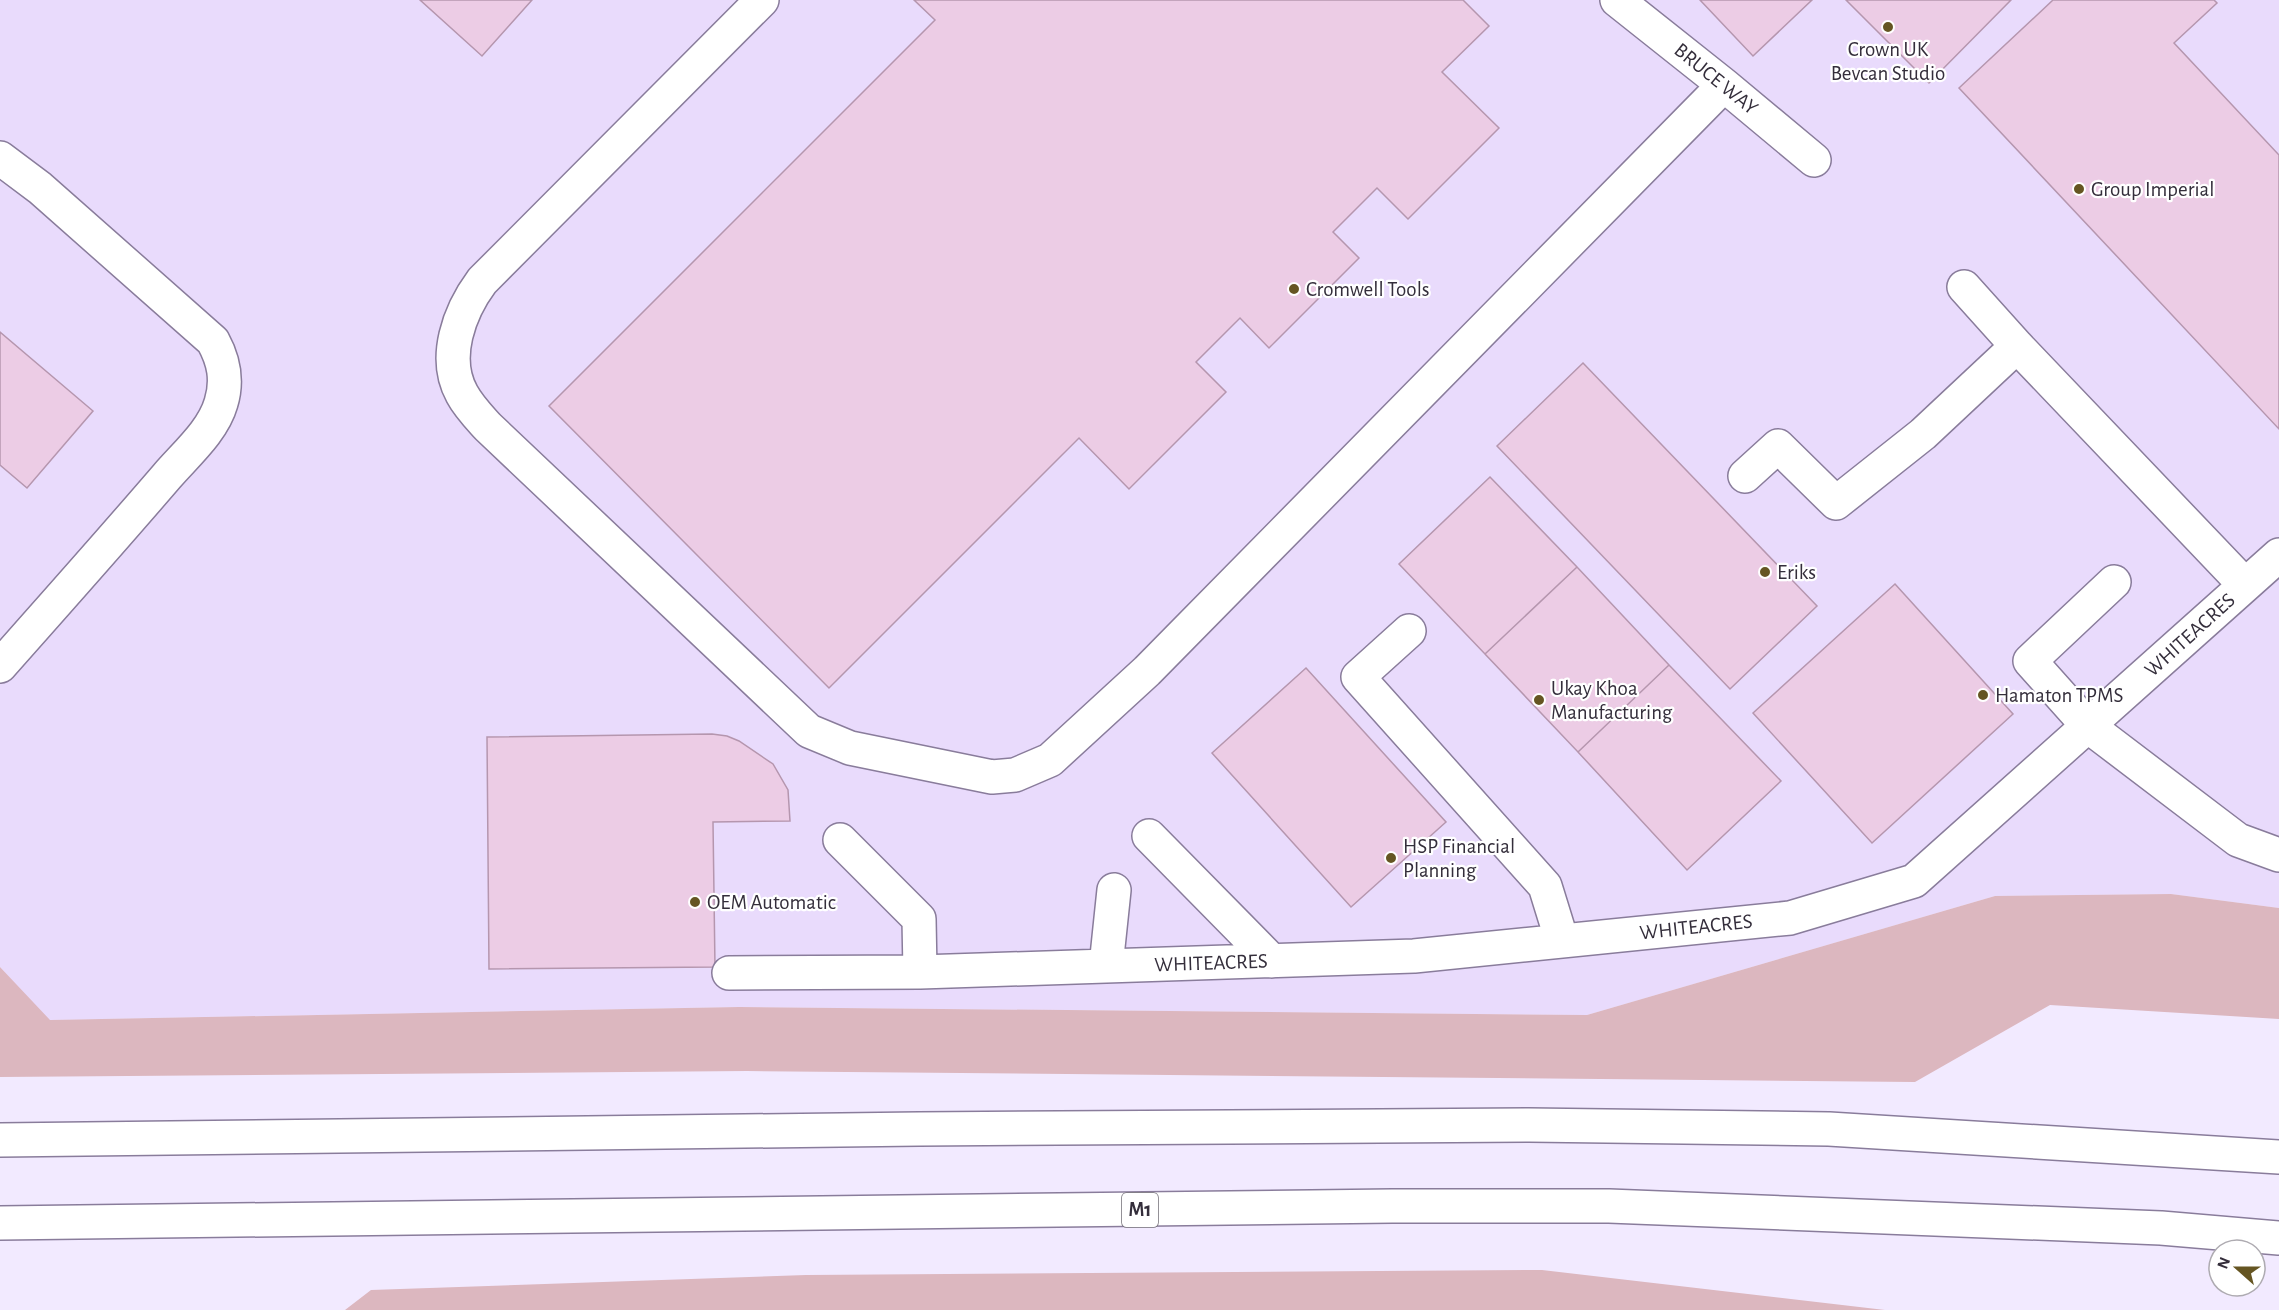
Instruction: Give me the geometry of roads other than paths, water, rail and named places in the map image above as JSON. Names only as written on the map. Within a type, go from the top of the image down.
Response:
[{"type":"main road","points":[[762,0],[482,281],[464,310],[457,332],[454,351],[457,382],[473,410],[488,427],[809,731],[850,748],[992,777],[1015,775],[1050,760],[1147,671],[1724,85]]},
{"type":"main road","name":"BRUCE WAY","points":[[1617,0],[1814,160]]},
{"type":"main road","points":[[0,158],[40,188],[213,341],[222,359],[225,377],[221,403],[212,423],[0,666]]},
{"type":"main road","name":"WHITEACRES","points":[[1964,287],[2017,346],[2245,585]]},
{"type":"main road","points":[[1744,476],[1778,446],[1836,503],[1923,434],[2017,346]]},
{"type":"main road","name":"WHITEACRES","points":[[729,973],[920,972],[1414,956],[1790,918],[1914,882],[2279,555]]},
{"type":"main road","points":[[2114,582],[2030,661],[2088,726],[2238,840],[2279,855]]},
{"type":"main road","points":[[1409,631],[1358,677],[1545,886],[1562,941]]},
{"type":"main road","points":[[1149,836],[1272,961]]},
{"type":"main road","points":[[840,840],[919,919],[920,972]]},
{"type":"main road","points":[[1106,966],[1114,890]]},
{"type":"main road","points":[[0,1140],[931,1129],[1528,1125],[1829,1130],[2279,1156]]},
{"type":"main road","name":"M1","points":[[0,1223],[1392,1206],[1609,1206],[2161,1228],[2279,1238]]},
{"type":"place","name":"Crown UK Bevcan Studio","points":[[1888,27]]},
{"type":"place","name":"Group Imperial","points":[[2079,189]]},
{"type":"place","name":"Cromwell Tools","points":[[1294,289]]},
{"type":"place","name":"Eriks","points":[[1765,572]]},
{"type":"place","name":"Hamaton TPMS","points":[[1983,695]]},
{"type":"place","name":"Ukay Khoa Manufacturing","points":[[1539,700]]},
{"type":"place","name":"HSP Financial Planning","points":[[1391,858]]},
{"type":"place","name":"OEM Automatic","points":[[695,902]]}]
